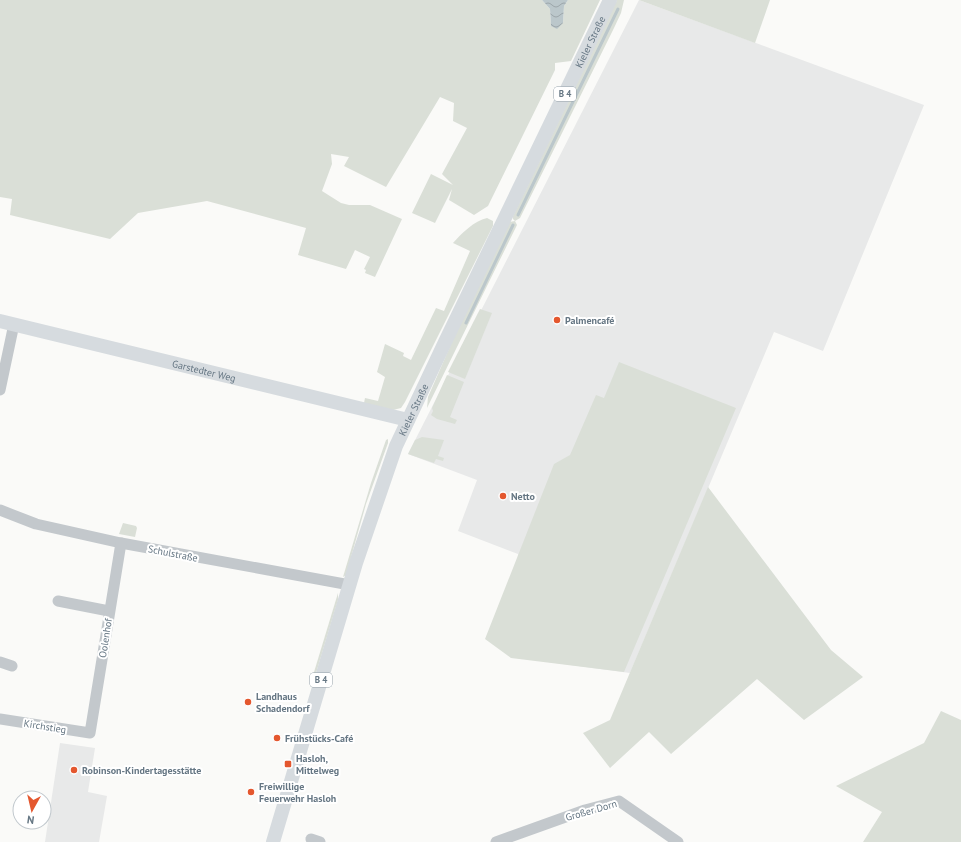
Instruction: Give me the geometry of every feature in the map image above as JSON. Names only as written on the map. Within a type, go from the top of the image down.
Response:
[{"type":"main road","name":"Kieler Straße","points":[[273,842],[350,585],[383,481],[396,446],[610,0]]},
{"type":"main road","name":"Garstedter Weg","points":[[7,322],[408,420]]},
{"type":"street","points":[[0,390],[7,322]]},
{"type":"street","name":"Schulstraße","points":[[0,510],[36,524],[120,543],[350,585]]},
{"type":"street","name":"Oolenhof","points":[[90,733],[120,543]]},
{"type":"street","points":[[58,601],[109,611]]},
{"type":"street","points":[[0,662],[12,666]]},
{"type":"street","name":"Kirchstieg","points":[[0,719],[90,733]]},
{"type":"street","name":"Großer Dorn","points":[[496,842],[585,810],[619,801],[678,842]]},
{"type":"shaded area","points":[[0,0],[542,0],[550,9],[551,26],[563,23],[564,6],[568,0],[600,0],[571,61],[555,63],[555,70],[488,206],[474,215],[449,200],[452,189],[435,223],[412,213],[431,174],[453,185],[442,174],[467,128],[453,121],[454,103],[440,97],[386,187],[344,166],[349,157],[331,154],[332,164],[322,191],[341,203],[349,205],[370,205],[402,219],[375,277],[365,273],[366,270],[364,269],[370,257],[355,250],[346,269],[298,255],[306,228],[207,201],[138,213],[110,239],[10,215],[12,199],[0,197]]},
{"type":"shaded area","points":[[617,0],[624,0],[621,13],[614,28],[520,218],[515,221],[513,216]]},
{"type":"shaded area","points":[[639,0],[924,105],[823,351],[774,332],[630,673],[511,657],[518,554],[458,531],[477,480],[408,454]]},
{"type":"shaded area","points":[[639,0],[770,0],[755,43]]},
{"type":"shaded area","points":[[487,218],[493,221],[493,226],[405,402],[401,408],[393,410],[364,403],[365,398],[378,401],[385,377],[377,372],[385,344],[404,353],[403,356],[411,360],[436,308],[444,311],[470,251],[453,243],[464,231]]},
{"type":"shaded area","points":[[515,221],[517,225],[427,408],[428,397],[455,335],[509,222]]},
{"type":"shaded area","points":[[480,309],[492,313],[465,379],[448,372]]},
{"type":"shaded area","points":[[619,362],[736,408],[624,672],[511,658],[485,639],[554,464],[570,455],[596,395],[604,398]]},
{"type":"shaded area","points":[[447,375],[464,382],[450,417],[457,420],[455,424],[437,419],[431,415],[433,411],[432,408]]},
{"type":"shaded area","points":[[422,437],[444,440],[438,456],[444,458],[443,461],[436,459],[434,463],[408,454],[415,440]]},
{"type":"shaded area","points":[[388,439],[388,443],[366,504],[346,575],[343,577],[371,483],[386,440]]},
{"type":"shaded area","points":[[708,487],[831,650],[863,677],[804,720],[757,679],[671,754],[649,732],[610,768],[583,733],[610,720]]},
{"type":"shaded area","points":[[123,523],[136,526],[135,537],[119,534]]},
{"type":"shaded area","points":[[338,593],[338,600],[314,680],[311,682]]},
{"type":"shaded area","points":[[941,711],[961,720],[961,842],[863,842],[882,812],[836,786],[924,743]]},
{"type":"shaded area","name":"Robinson-Kindertagesstätte","points":[[60,743],[95,748],[88,792],[107,796],[99,842],[45,842],[47,830],[52,830],[52,796]]},
{"type":"water","points":[[542,0],[568,0],[564,6],[563,23],[557,29],[551,26],[550,9]]},
{"type":"waterway","points":[[518,215],[618,9]]},
{"type":"waterway","points":[[466,323],[513,225]]},
{"type":"place","name":"Palmencafé","points":[[557,320]]},
{"type":"place","name":"Netto","points":[[503,496]]},
{"type":"place","name":"Landhaus Schadendorf","points":[[248,702]]},
{"type":"place","name":"Frühstücks-Café","points":[[277,738]]},
{"type":"place","name":"Hasloh, Mittelweg","points":[[288,764]]},
{"type":"place","name":"Robinson-Kindertagesstätte","points":[[74,770]]},
{"type":"place","name":"Freiwillige Feuerwehr Hasloh","points":[[251,792]]}]
